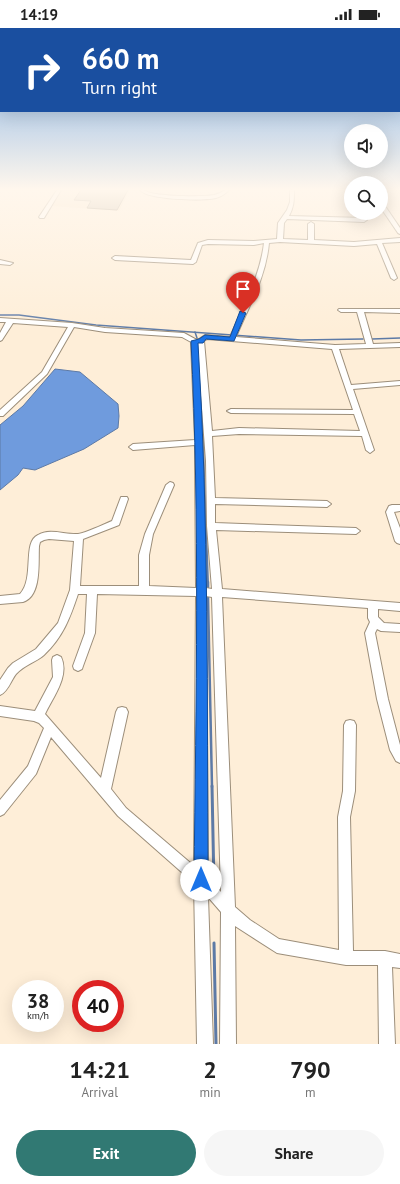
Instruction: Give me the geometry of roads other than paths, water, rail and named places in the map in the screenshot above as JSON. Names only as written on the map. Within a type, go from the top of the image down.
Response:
[{"type":"street","points":[[115,258],[193,262],[198,246],[204,243],[280,240],[354,244],[400,240]]},
{"type":"street","points":[[232,340],[261,275],[268,241]]},
{"type":"street","points":[[379,242],[394,278]]},
{"type":"street","points":[[0,262],[10,263]]},
{"type":"street","points":[[341,310],[400,311]]},
{"type":"street","points":[[360,310],[370,346]]},
{"type":"street","points":[[0,320],[72,324],[105,330],[184,335],[198,341]]},
{"type":"street","points":[[0,339],[11,320]]},
{"type":"street","points":[[0,414],[45,373],[72,324]]},
{"type":"street","points":[[198,341],[205,337],[335,348],[399,346]]},
{"type":"street","points":[[198,341],[208,434],[211,526],[218,592],[228,909],[228,1044]]},
{"type":"street","points":[[198,341],[201,592],[201,880],[205,1044]]},
{"type":"street","points":[[335,348],[370,450]]},
{"type":"street","points":[[349,387],[400,384]]},
{"type":"street","points":[[231,411],[358,412]]},
{"type":"street","points":[[208,434],[240,431],[365,434]]},
{"type":"street","points":[[133,447],[199,442]]},
{"type":"street","points":[[144,589],[144,555],[149,534],[170,485]]},
{"type":"street","points":[[0,600],[24,598],[31,589],[34,576],[34,544],[38,538],[77,538],[116,523],[124,499]]},
{"type":"street","points":[[211,501],[327,504]]},
{"type":"street","points":[[400,508],[390,509],[400,542]]},
{"type":"street","points":[[211,526],[356,531]]},
{"type":"street","points":[[0,690],[17,666],[40,652],[62,625],[75,590],[79,542],[77,538]]},
{"type":"street","points":[[75,590],[144,589],[218,592],[400,607]]},
{"type":"street","points":[[78,666],[90,633],[92,590]]},
{"type":"street","points":[[373,605],[373,618],[381,627],[400,628]]},
{"type":"street","points":[[376,621],[370,633],[389,728],[396,753],[400,757]]},
{"type":"street","points":[[38,717],[58,677],[57,660]]},
{"type":"street","points":[[0,711],[38,717],[50,727],[122,812],[201,880],[245,925],[277,946],[346,958],[385,958],[400,961]]},
{"type":"street","points":[[104,792],[122,712]]},
{"type":"street","points":[[346,958],[344,817],[349,791],[350,725]]},
{"type":"street","points":[[0,810],[32,770],[50,727]]},
{"type":"street","points":[[385,958],[387,1044]]},
{"type":"water","points":[[55,369],[80,372],[118,404],[118,428],[84,449],[35,470],[23,468],[18,475],[0,490],[0,425],[23,406]]},
{"type":"waterway","points":[[0,315],[19,315],[96,325],[195,332]]},
{"type":"waterway","points":[[195,332],[301,340],[363,339]]},
{"type":"waterway","points":[[195,332],[197,338]]},
{"type":"waterway","points":[[372,339],[400,338]]},
{"type":"waterway","points":[[198,362],[202,421]]},
{"type":"waterway","points":[[202,420],[203,440]]},
{"type":"waterway","points":[[203,448],[208,583]]},
{"type":"waterway","points":[[208,597],[212,787]]},
{"type":"waterway","points":[[212,786],[214,886]]},
{"type":"waterway","points":[[214,943],[216,1044]]}]
